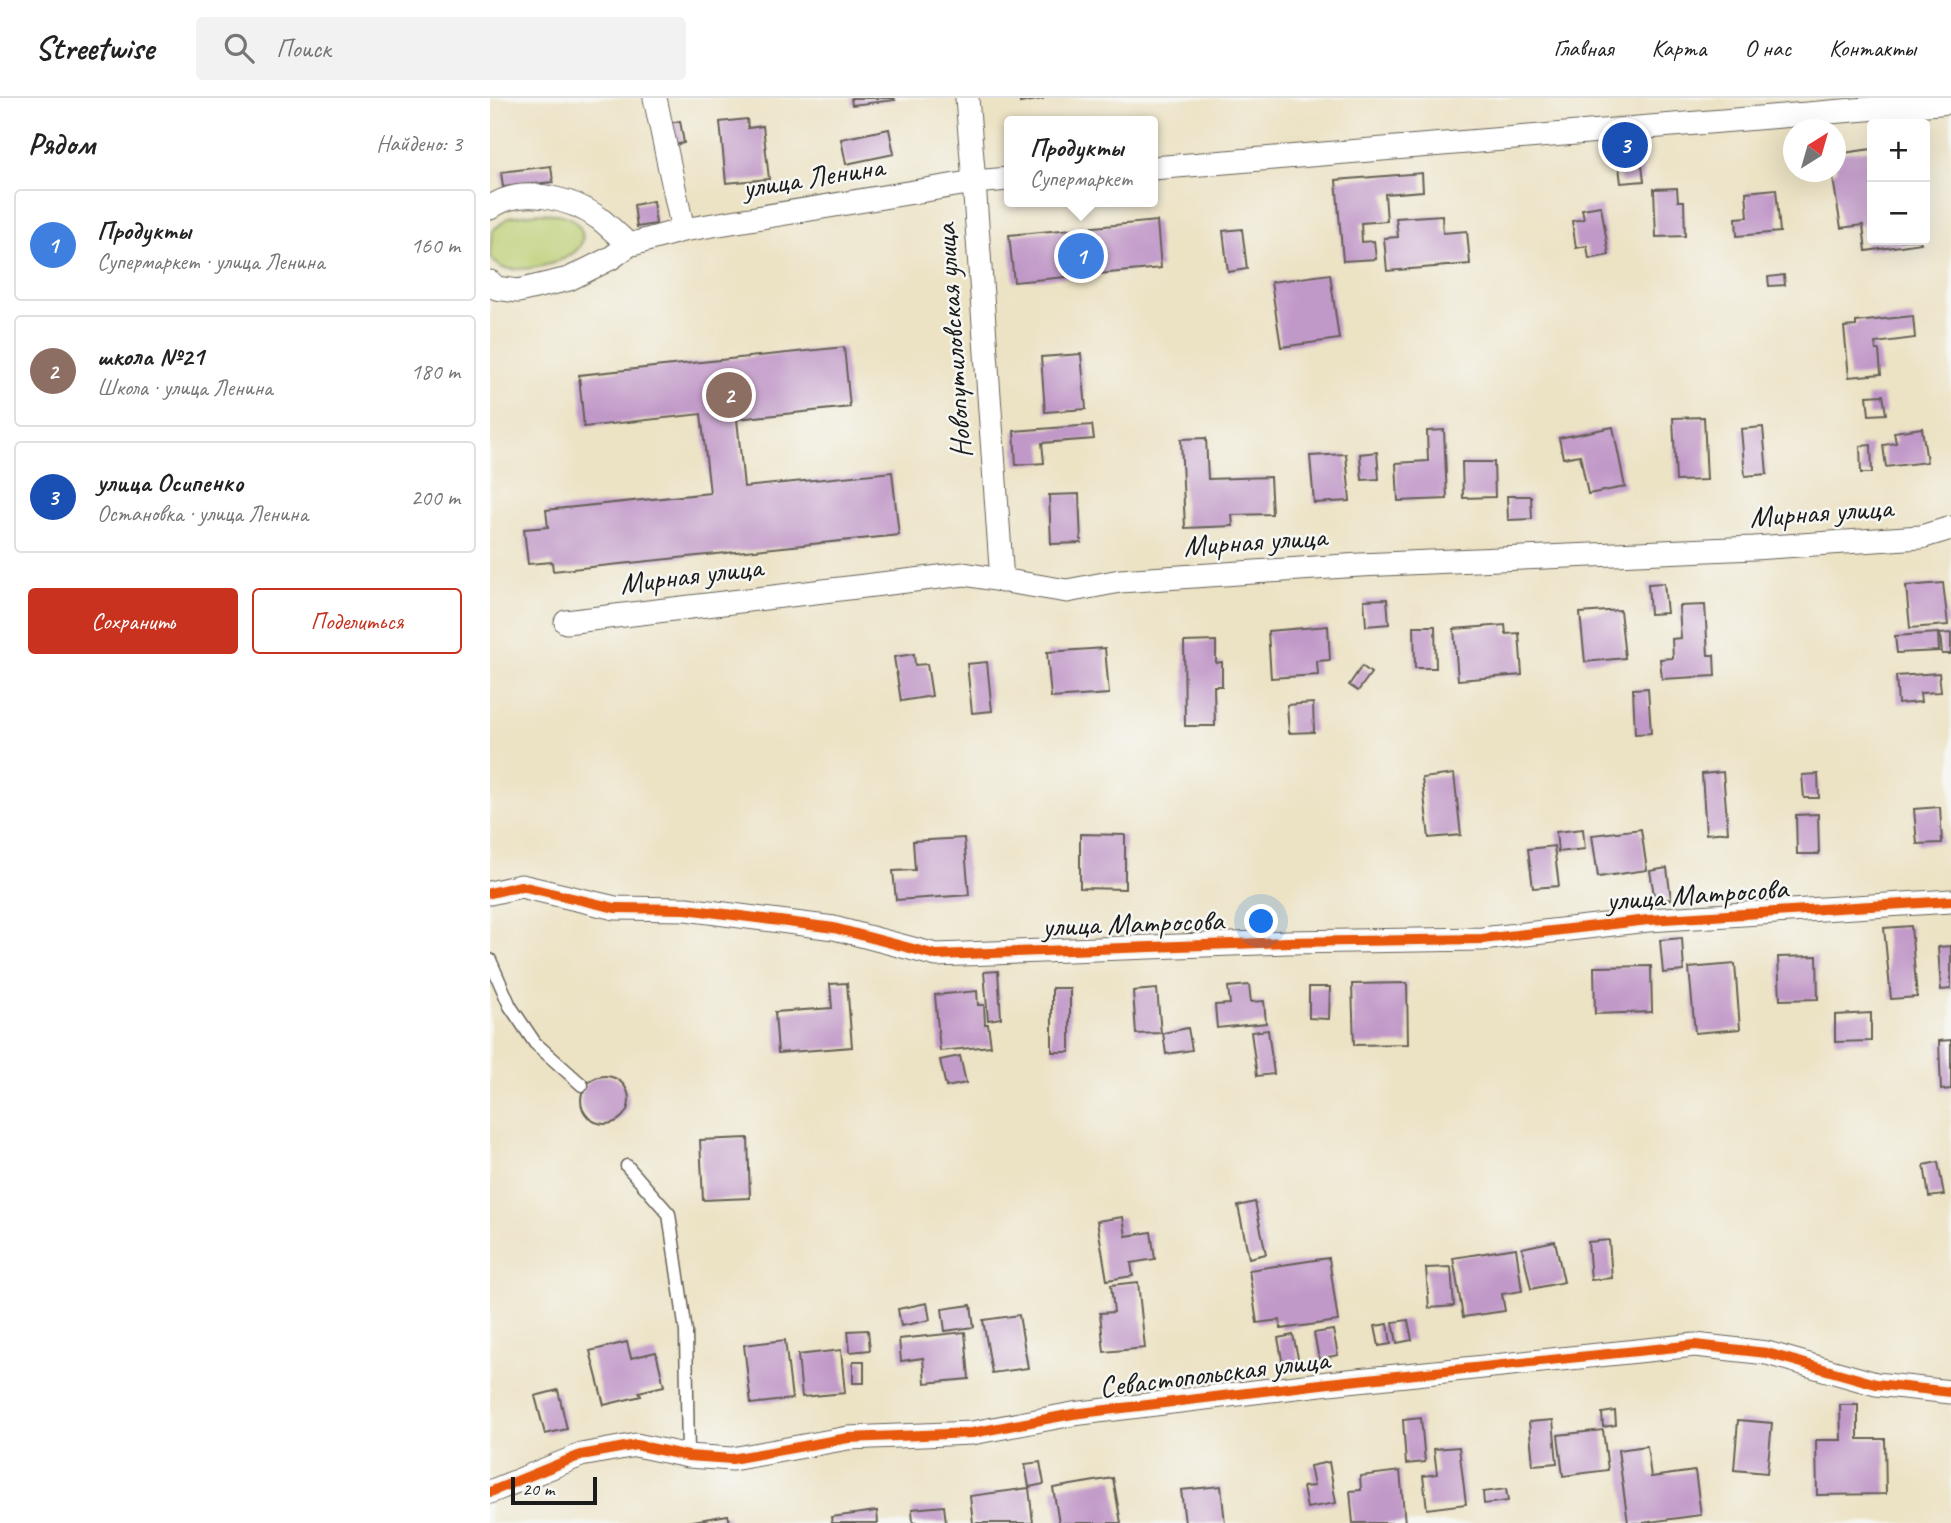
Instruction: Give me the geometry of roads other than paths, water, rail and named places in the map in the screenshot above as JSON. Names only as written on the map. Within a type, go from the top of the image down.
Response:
[{"type":"street","points":[[654,98],[683,230]]},
{"type":"street","name":"Новопутиловская улица","points":[[967,98],[1002,581]]},
{"type":"street","points":[[1158,167],[1951,102]]},
{"type":"street","name":"улица Ленина","points":[[492,290],[517,291],[569,279],[629,245],[683,230],[974,182],[1004,179]]},
{"type":"street","points":[[490,208],[499,201],[531,195],[573,203],[598,218],[629,245]]},
{"type":"street","name":"Мирная улица","points":[[566,622],[964,574],[1067,591],[1120,581],[1360,565],[1754,548],[1907,538],[1921,537],[1951,528]]},
{"type":"street","name":"улица Матросова","points":[[490,893],[521,886],[615,908],[686,909],[834,928],[936,955],[1288,942],[1482,939],[1648,920],[1951,901]]},
{"type":"street","name":"Севастопольская улица","points":[[490,1492],[581,1455],[636,1445],[688,1456],[732,1459],[848,1438],[972,1433],[1073,1414],[1329,1383],[1695,1345],[1767,1353],[1876,1384],[1951,1392]]},
{"type":"lane","points":[[490,960],[510,1006],[535,1043],[582,1085]]},
{"type":"lane","points":[[627,1166],[669,1214],[686,1332],[688,1456]]},
{"type":"place","name":"улица Осипенко","points":[[1625,145]]},
{"type":"place","name":"Продукты","points":[[1081,256]]},
{"type":"place","name":"школа №21","points":[[729,395]]}]
